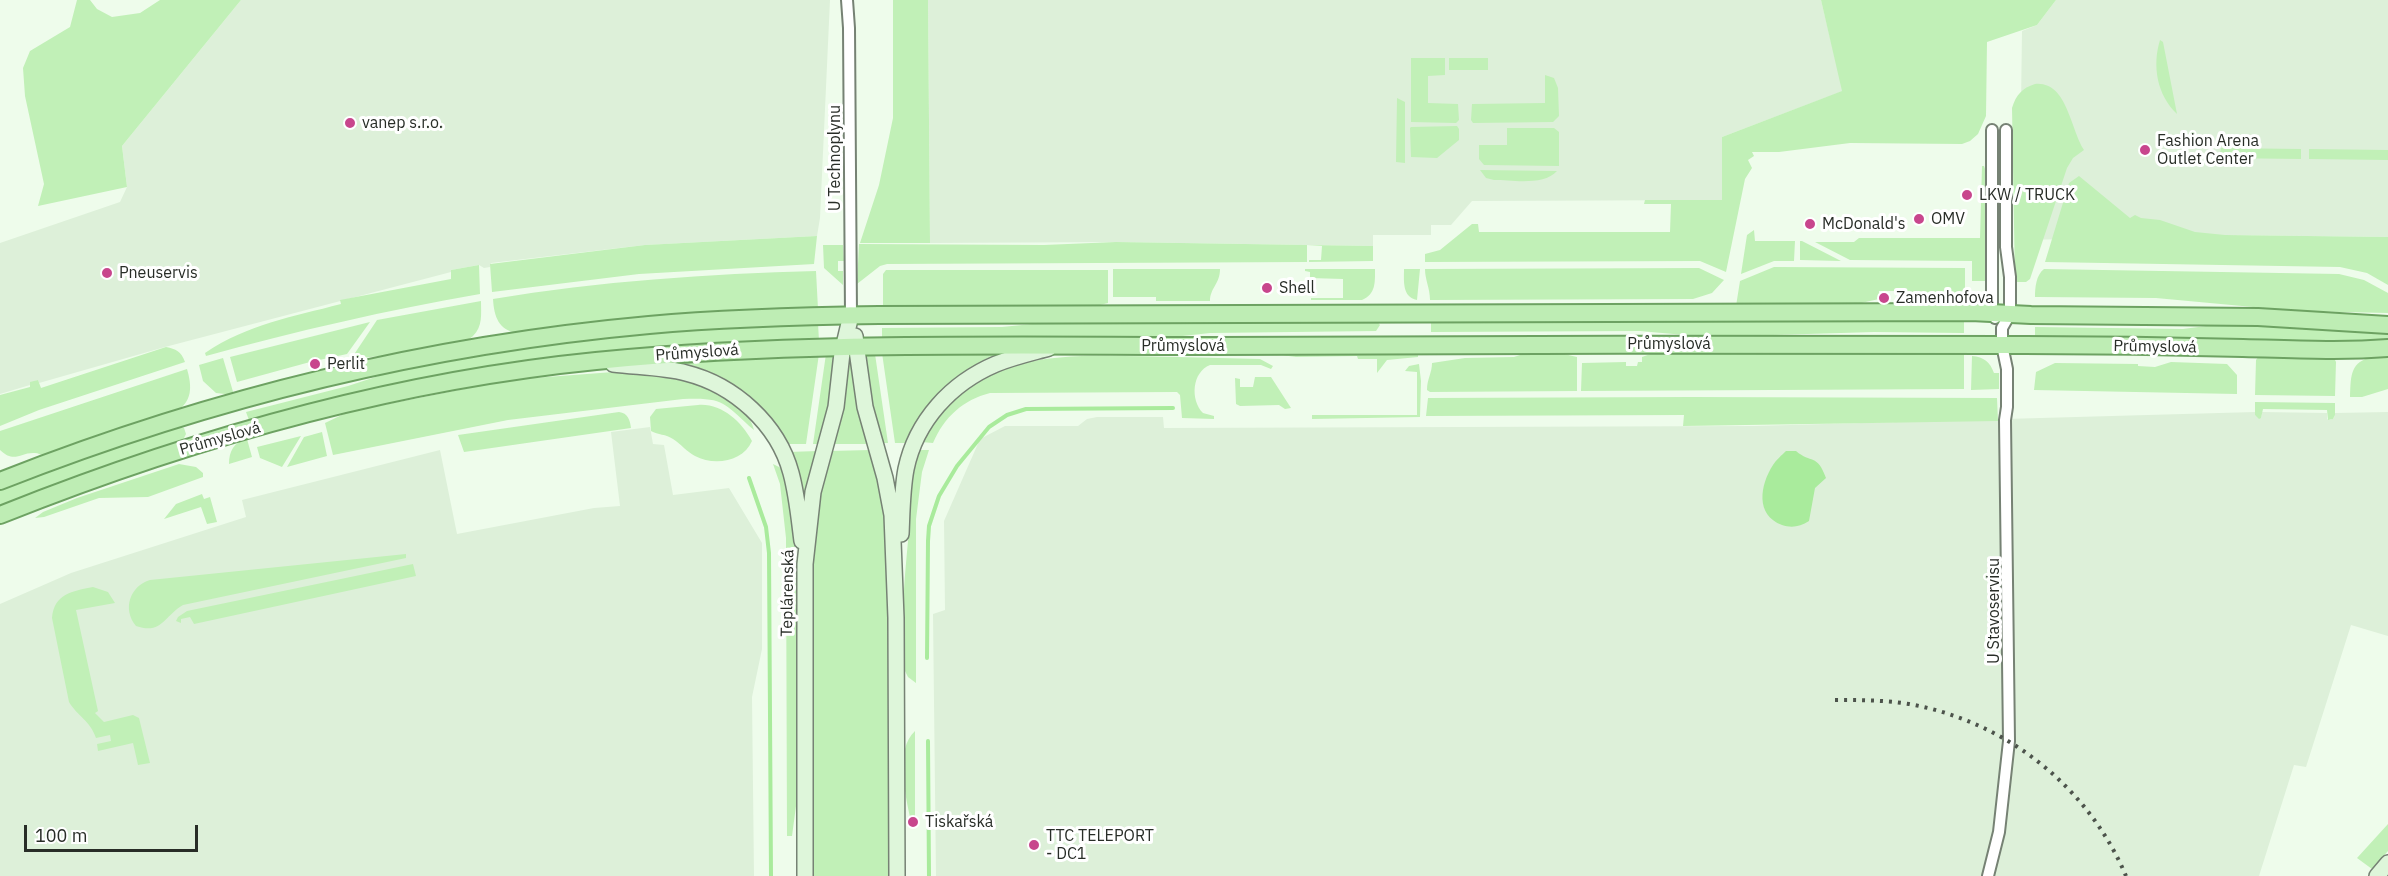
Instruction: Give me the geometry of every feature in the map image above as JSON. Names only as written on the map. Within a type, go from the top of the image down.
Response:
[{"type":"main road","name":"Průmyslová","points":[[0,481],[91,446],[204,410],[318,379],[421,357],[520,340],[650,325],[761,318],[851,315],[1681,312],[1992,314],[2004,329],[2334,350],[2388,348]]},
{"type":"main road","name":"Průmyslová","points":[[0,515],[130,467],[283,421],[440,385],[592,362],[735,350],[2004,329],[2258,317],[2388,325]]},
{"type":"street","name":"U Technoplynu","points":[[847,0],[851,315]]},
{"type":"street","points":[[1992,130],[1992,314]]},
{"type":"street","points":[[2004,329],[2010,277],[2006,248],[2006,130]]},
{"type":"street","name":"Teplárenská","points":[[805,876],[805,564],[813,492],[850,347],[851,315]]},
{"type":"street","name":"U Stavoservisu","points":[[1988,876],[1999,832],[2009,741],[2007,369],[2004,329]]},
{"type":"street","points":[[896,618],[906,470],[913,447],[925,423],[949,394],[972,377],[996,364],[1055,346]]},
{"type":"street","points":[[850,347],[890,500],[896,618],[897,876]]},
{"type":"street","points":[[592,362],[685,372],[721,386],[752,409],[775,437],[788,464],[795,490],[805,564]]},
{"type":"street","points":[[2377,876],[2388,863]]},
{"type":"shaded area","points":[[77,0],[90,0],[97,9],[112,17],[140,13],[160,0],[241,0],[122,146],[127,187],[38,206],[44,184],[25,96],[23,68],[30,51],[70,27]]},
{"type":"shaded area","points":[[241,0],[830,0],[820,218],[817,236],[645,245],[491,263],[490,267],[484,268],[479,265],[451,270],[451,272],[165,347],[39,383],[38,380],[30,385],[0,394],[0,243],[120,202],[127,187],[122,146]]},
{"type":"shaded area","points":[[893,0],[928,0],[930,243],[860,243],[879,185],[893,118]]},
{"type":"shaded area","points":[[928,0],[1821,0],[1843,91],[1722,137],[1722,200],[1472,201],[1451,225],[1431,225],[1431,235],[1373,235],[1373,246],[1116,242],[930,243]]},
{"type":"shaded area","points":[[1821,0],[2056,0],[2037,25],[1987,42],[1986,116],[1978,134],[1970,141],[1962,144],[1850,143],[1779,152],[1752,152],[1754,156],[1748,160],[1752,168],[1745,179],[1726,272],[1700,261],[1425,262],[1425,254],[1440,250],[1472,224],[1478,224],[1479,232],[1670,232],[1671,204],[1644,204],[1645,200],[1722,200],[1722,137],[1842,91]]},
{"type":"shaded area","points":[[2056,0],[2388,0],[2388,237],[2225,235],[2027,240],[2021,106],[2022,31],[2037,25]]},
{"type":"shaded area","points":[[2160,40],[2163,42],[2177,114],[2165,98],[2158,80],[2156,60]]},
{"type":"shaded area","points":[[1411,58],[1445,58],[1445,75],[1428,76],[1428,103],[1458,104],[1459,120],[1456,123],[1411,122]]},
{"type":"shaded area","points":[[1449,58],[1488,58],[1488,70],[1449,70]]},
{"type":"shaded area","points":[[1545,75],[1554,78],[1558,88],[1559,116],[1553,122],[1473,123],[1471,120],[1472,104],[1545,103]]},
{"type":"shaded area","points":[[2035,84],[2046,85],[2061,98],[2084,150],[2073,158],[2067,168],[2030,279],[2026,282],[2015,282],[2012,108],[2020,93]]},
{"type":"shaded area","points":[[1397,98],[1405,102],[1405,163],[1396,162]]},
{"type":"shaded area","points":[[1457,126],[1459,140],[1437,158],[1411,157],[1411,127]]},
{"type":"shaded area","points":[[1507,128],[1554,128],[1559,132],[1559,166],[1484,165],[1479,159],[1479,145],[1507,145]]},
{"type":"shaded area","points":[[2221,148],[2301,149],[2301,159],[2219,158]]},
{"type":"shaded area","points":[[2309,149],[2388,150],[2388,160],[2309,159]]},
{"type":"shaded area","points":[[1982,166],[1985,169],[1985,281],[1972,281],[1972,261],[1850,260],[1815,242],[1854,242],[1859,238],[1980,238]]},
{"type":"shaded area","points":[[1480,170],[1557,171],[1544,179],[1518,181],[1486,178]]},
{"type":"shaded area","points":[[2079,176],[2130,218],[2135,215],[2160,220],[2195,232],[2225,235],[2388,237],[2388,285],[2367,273],[2340,267],[2045,262],[2069,183]]},
{"type":"shaded area","points":[[1754,230],[1755,241],[1795,241],[1794,261],[1774,261],[1741,274],[1747,235]]},
{"type":"shaded area","points":[[817,236],[814,264],[639,274],[492,292],[490,264],[645,245]]},
{"type":"shaded area","points":[[1800,241],[1802,241],[1841,261],[1800,260]]},
{"type":"shaded area","points":[[1116,242],[1373,246],[1373,261],[1309,262],[1309,260],[1321,260],[1322,246],[1307,245],[1307,262],[887,264],[880,266],[857,284],[859,244],[1044,245]]},
{"type":"shaded area","points":[[823,245],[843,245],[844,261],[838,261],[838,271],[843,271],[843,285],[824,268]]},
{"type":"shaded area","points":[[479,265],[480,294],[342,322],[206,356],[205,353],[254,328],[341,304],[340,300],[451,279],[451,270]]},
{"type":"shaded area","points":[[1774,267],[1965,268],[1965,294],[1895,294],[1894,291],[1879,291],[1879,299],[1852,305],[1736,306],[1740,281]]},
{"type":"shaded area","points":[[1699,268],[1724,280],[1712,293],[1693,299],[1430,300],[1425,269]]},
{"type":"shaded area","points":[[1113,269],[1220,269],[1210,301],[1156,301],[1156,297],[1113,297]]},
{"type":"shaded area","points":[[1305,269],[1375,269],[1374,287],[1370,294],[1362,300],[1311,300],[1311,298],[1343,298],[1343,279],[1310,278],[1310,272]]},
{"type":"shaded area","points":[[1404,269],[1420,269],[1417,300],[1406,292]]},
{"type":"shaded area","points":[[2044,269],[2339,274],[2364,280],[2388,293],[2388,313],[2296,311],[2156,298],[2035,297],[2038,278]]},
{"type":"shaded area","points":[[886,270],[1108,270],[1108,303],[1088,308],[883,308],[883,274]]},
{"type":"shaded area","points":[[816,271],[818,309],[517,333],[506,329],[499,322],[493,299],[613,283],[694,276]]},
{"type":"shaded area","points":[[481,301],[481,320],[478,328],[473,336],[465,341],[415,352],[351,359],[377,320]]},
{"type":"shaded area","points":[[1964,319],[1964,333],[1874,332],[1707,337],[1640,331],[1431,332],[1431,320]]},
{"type":"shaded area","points":[[1376,320],[1380,325],[1376,331],[1210,333],[1155,339],[882,340],[882,328],[1002,327],[1062,321]]},
{"type":"shaded area","points":[[370,322],[347,354],[237,382],[230,357]]},
{"type":"shaded area","points":[[818,323],[819,341],[715,344],[250,423],[246,412],[348,386],[406,367],[527,346],[665,331]]},
{"type":"shaded area","points":[[2229,323],[2388,333],[2388,341],[2355,344],[2035,338],[2035,327],[2183,329]]},
{"type":"shaded area","points":[[166,347],[178,351],[185,362],[39,410],[0,426],[0,395],[30,387],[30,382],[38,380],[41,388]]},
{"type":"shaded area","points":[[1532,351],[1551,351],[1577,357],[1577,391],[1430,392],[1427,390],[1432,363],[1465,358],[1514,357]]},
{"type":"shaded area","points":[[1659,351],[1964,351],[1964,389],[1581,391],[1582,363],[1626,362],[1626,366],[1637,366],[1638,362],[1642,362],[1642,357]]},
{"type":"shaded area","points":[[1418,352],[1418,357],[1387,360],[1377,373],[1377,359],[1358,359],[1357,356],[1296,357],[1274,354]]},
{"type":"shaded area","points":[[882,353],[998,353],[1000,356],[908,443],[895,443]]},
{"type":"shaded area","points":[[819,354],[806,444],[784,444],[775,428],[684,364],[689,362]]},
{"type":"shaded area","points":[[826,354],[834,356],[832,394],[819,444],[813,444]]},
{"type":"shaded area","points":[[850,354],[869,444],[831,444],[847,357]]},
{"type":"shaded area","points":[[875,354],[888,443],[881,443],[867,387],[866,355]]},
{"type":"shaded area","points":[[1086,356],[1260,359],[1273,366],[1271,369],[1261,365],[1210,365],[1199,374],[1195,387],[1196,401],[1203,413],[1214,416],[1214,419],[1182,418],[1180,395],[1177,392],[990,393],[971,400],[956,411],[943,425],[933,443],[921,442],[946,404],[969,385],[995,371],[1024,363]]},
{"type":"shaded area","points":[[1972,356],[1983,359],[1991,366],[1994,373],[1999,373],[1999,389],[1971,390]]},
{"type":"shaded area","points":[[2259,356],[2334,358],[2336,362],[2335,396],[2255,395],[2256,360]]},
{"type":"shaded area","points":[[223,358],[234,395],[216,393],[203,381],[199,365]]},
{"type":"shaded area","points":[[2388,358],[2388,389],[2362,397],[2350,397],[2354,368],[2362,360]]},
{"type":"shaded area","points":[[2171,362],[2227,364],[2237,375],[2237,394],[2034,390],[2036,372],[2055,363],[2138,364],[2138,366],[2155,367]]},
{"type":"shaded area","points":[[1419,364],[1420,417],[1312,419],[1312,415],[1417,415],[1417,372],[1405,371],[1409,366]]},
{"type":"shaded area","points":[[187,369],[190,393],[185,403],[175,412],[45,456],[30,453],[14,457],[0,450],[0,431]]},
{"type":"shaded area","points":[[627,371],[679,377],[717,391],[744,412],[754,430],[723,404],[708,399],[683,399],[508,420],[333,455],[325,423],[348,412],[479,386],[520,379]]},
{"type":"shaded area","points":[[1255,377],[1271,377],[1291,408],[1285,409],[1279,405],[1240,406],[1236,404],[1235,378],[1240,379],[1240,387],[1253,387]]},
{"type":"shaded area","points":[[1428,398],[1997,398],[1998,421],[1683,426],[1684,415],[1426,416]]},
{"type":"shaded area","points":[[2255,402],[2335,403],[2335,415],[2333,419],[2328,420],[2327,410],[2263,409],[2259,419],[2255,415]]},
{"type":"shaded area","points":[[698,405],[715,407],[736,420],[752,441],[748,448],[735,458],[711,461],[692,454],[670,437],[651,431],[650,417],[656,409]]},
{"type":"shaded area","points":[[619,412],[628,417],[631,428],[464,452],[458,435]]},
{"type":"shaded area","points":[[2255,412],[2255,415],[2261,418],[2262,412],[2327,413],[2327,419],[2330,420],[2334,418],[2335,413],[2388,412],[2388,636],[2351,625],[2306,767],[2294,765],[2259,876],[936,876],[933,614],[945,610],[944,521],[980,439],[1005,426],[1078,426],[1087,419],[1097,417],[1163,417],[1164,428],[1754,426]]},
{"type":"shaded area","points":[[179,426],[184,428],[186,434],[182,442],[0,508],[0,488],[80,457]]},
{"type":"shaded area","points":[[650,427],[653,444],[664,445],[673,495],[729,488],[762,543],[762,649],[752,697],[754,876],[0,876],[0,604],[71,573],[246,517],[242,500],[440,450],[457,534],[594,508],[620,506],[611,432]]},
{"type":"shaded area","points":[[322,432],[327,456],[287,467],[304,437]]},
{"type":"shaded area","points":[[301,436],[282,467],[260,458],[257,447]]},
{"type":"shaded area","points":[[247,439],[252,457],[229,464],[233,448],[239,442]]},
{"type":"shaded area","points":[[871,450],[883,496],[890,592],[890,876],[812,876],[811,602],[820,483],[829,451]]},
{"type":"shaded area","points":[[917,450],[929,450],[922,472],[916,519],[916,683],[908,677],[905,671],[903,622],[911,485]]},
{"type":"shaded area","points":[[818,451],[806,498],[804,499],[788,452]]},
{"type":"shaded area","points":[[1786,451],[1796,451],[1817,462],[1826,478],[1815,488],[1809,521],[1802,525],[1785,526],[1773,520],[1767,514],[1762,499],[1769,473]]},
{"type":"shaded area","points":[[179,464],[196,467],[203,473],[203,477],[148,497],[99,498],[35,518],[43,512],[77,498]]},
{"type":"shaded area","points":[[773,464],[783,469],[792,509],[798,583],[798,791],[792,836],[787,836],[786,538],[780,484]]},
{"type":"shaded area","points":[[202,494],[204,499],[210,497],[217,522],[207,524],[201,507],[164,519],[176,504]]},
{"type":"shaded area","points":[[406,554],[406,558],[183,605],[162,623],[152,628],[136,626],[129,612],[133,593],[137,587],[150,580]]},
{"type":"shaded area","points":[[413,564],[416,576],[194,624],[190,617],[181,619],[181,623],[176,621],[187,611]]},
{"type":"shaded area","points":[[93,587],[108,592],[115,603],[76,610],[98,711],[95,713],[104,722],[133,715],[139,718],[150,763],[138,765],[133,743],[98,751],[97,744],[111,741],[110,735],[96,738],[91,727],[69,702],[52,618],[53,610],[65,595]]},
{"type":"shaded area","points":[[915,731],[915,816],[910,817],[904,784],[903,760],[909,739]]},
{"type":"shaded area","points":[[2388,824],[2388,851],[2372,869],[2357,858]]},
{"type":"waterway","points":[[927,658],[929,526],[939,496],[957,466],[989,427],[1007,415],[1026,409],[1173,408]]},
{"type":"waterway","points":[[749,478],[766,527],[769,553],[771,876]]},
{"type":"waterway","points":[[928,741],[929,876]]},
{"type":"railway","points":[[1835,700],[1909,704],[1978,725],[2010,742],[2066,787],[2090,814],[2110,843],[2126,876]]},
{"type":"place","name":"vanep s.r.o.","points":[[350,123]]},
{"type":"place","name":"Fashion Arena Outlet Center","points":[[2145,150]]},
{"type":"place","name":"LKW / TRUCK","points":[[1967,195]]},
{"type":"place","name":"OMV","points":[[1919,219]]},
{"type":"place","name":"McDonald's","points":[[1810,224]]},
{"type":"place","name":"Pneuservis","points":[[107,273]]},
{"type":"place","name":"Shell","points":[[1267,288]]},
{"type":"place","name":"Zamenhofova","points":[[1884,298]]},
{"type":"place","name":"Perlit","points":[[315,364]]},
{"type":"place","name":"Tiskařská","points":[[913,822]]},
{"type":"place","name":"TTC TELEPORT - DC1","points":[[1034,845]]}]
